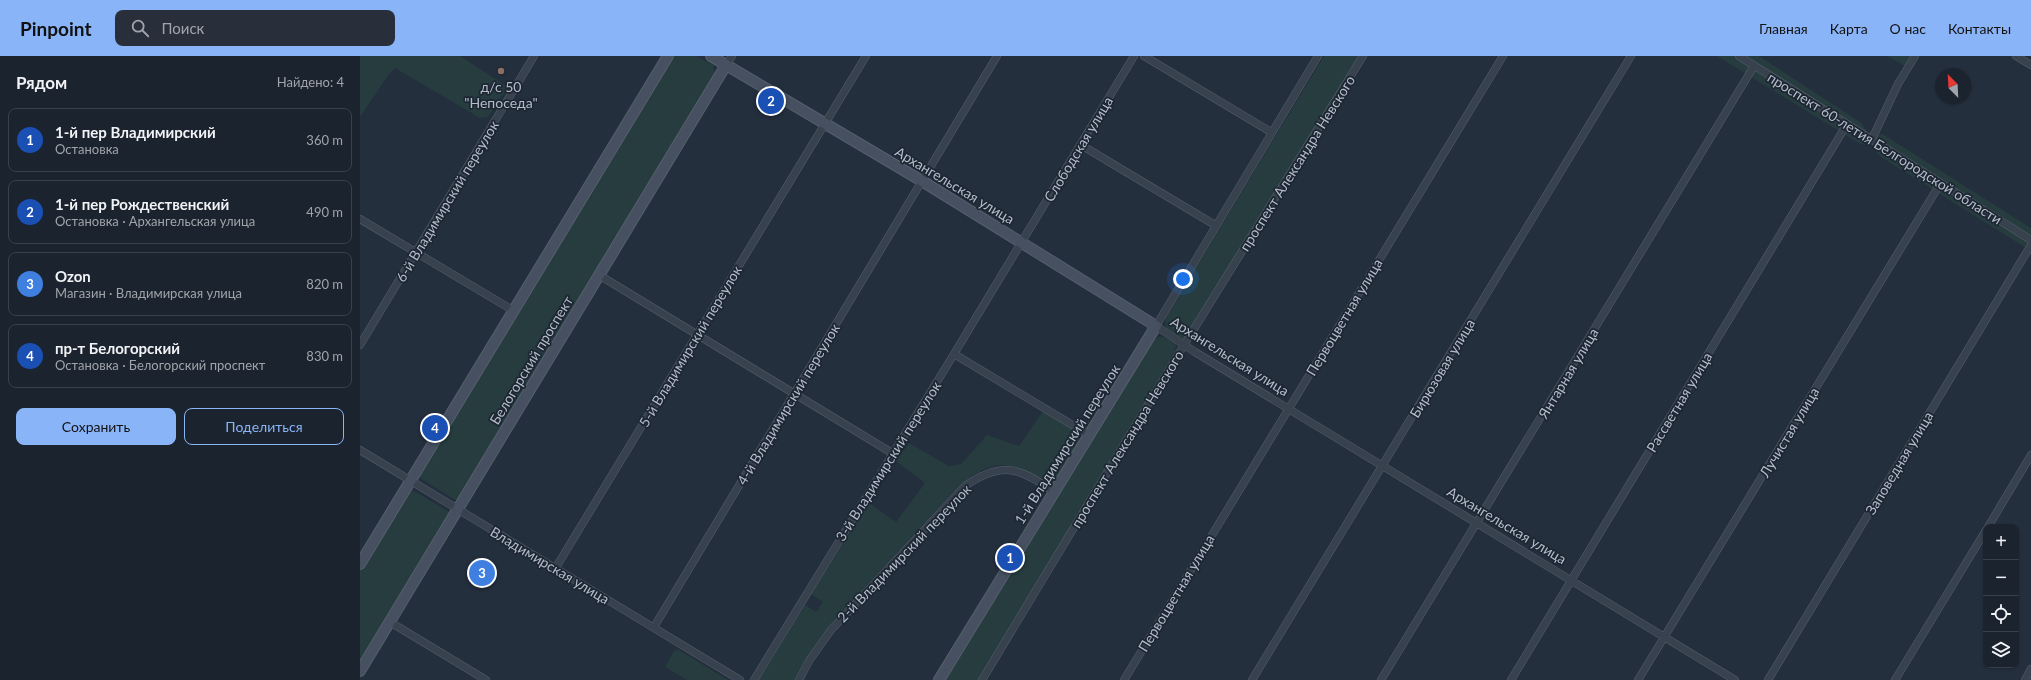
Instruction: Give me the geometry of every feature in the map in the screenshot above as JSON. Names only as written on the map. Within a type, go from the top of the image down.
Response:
[{"type":"street","name":"6-й Владимирский переулок","points":[[360,345],[534,56]]},
{"type":"street","points":[[360,564],[668,56]]},
{"type":"street","name":"Архангельская улица","points":[[711,56],[922,181],[1156,326],[1184,345],[1735,680]]},
{"type":"street","points":[[726,65],[732,56]]},
{"type":"street","name":"5-й Владимирский переулок","points":[[555,569],[866,56]]},
{"type":"street","name":"4-й Владимирский переулок","points":[[654,628],[998,56]]},
{"type":"street","name":"Слободская улица","points":[[1021,242],[1134,56]]},
{"type":"street","points":[[1144,56],[1271,132]]},
{"type":"street","points":[[1156,326],[1215,225],[1318,56]]},
{"type":"street","name":"проспект Александра Невского","points":[[982,680],[1184,345],[1363,56]]},
{"type":"street","name":"Первоцветная улица","points":[[1124,680],[1503,56]]},
{"type":"street","name":"Бирюзовая улица","points":[[1252,680],[1631,56]]},
{"type":"street","name":"проспект 60-летия Белгородской области","points":[[1739,56],[1847,124],[1872,138],[1940,184],[2031,240]]},
{"type":"street","points":[[1872,138],[1898,84],[1914,56]]},
{"type":"street","points":[[2016,56],[2031,65]]},
{"type":"street","name":"Белогорский проспект","points":[[360,671],[726,65]]},
{"type":"street","name":"Янтарная улица","points":[[1381,680],[1754,66]]},
{"type":"street","name":"Рассветная улица","points":[[1511,680],[1570,580],[1847,124]]},
{"type":"street","points":[[1081,145],[1215,225]]},
{"type":"street","name":"Лучистая улица","points":[[1638,680],[1940,184]]},
{"type":"street","points":[[360,219],[514,311]]},
{"type":"street","name":"3-й Владимирский переулок","points":[[754,680],[1021,242]]},
{"type":"street","name":"Заповедная улица","points":[[1768,680],[2031,245]]},
{"type":"street","points":[[599,275],[698,333],[892,452]]},
{"type":"street","name":"1-й Владимирский переулок","points":[[939,680],[1156,326]]},
{"type":"street","points":[[954,354],[1089,435]]},
{"type":"street","name":"Владимирская улица","points":[[360,450],[740,680]]},
{"type":"street","points":[[1990,524],[2031,455]]},
{"type":"street","name":"2-й Владимирский переулок","points":[[799,680],[831,630],[965,486],[981,474],[995,470],[1010,470],[1038,482],[1054,492]]},
{"type":"street","points":[[1895,680],[1983,535]]},
{"type":"street","points":[[390,622],[486,680]]},
{"type":"street","points":[[2025,680],[2031,670]]},
{"type":"green space","points":[[360,56],[460,56],[508,87],[488,117],[480,118],[395,68],[389,74],[360,117]]},
{"type":"green space","points":[[671,56],[696,56],[713,65],[715,77],[460,497],[455,500],[420,478],[419,471]]},
{"type":"green space","points":[[1324,56],[1360,56],[1187,336],[1183,339],[1166,329],[1165,319]]},
{"type":"green space","points":[[1717,56],[1759,56],[1860,122],[1868,134],[1867,142],[1862,145]]},
{"type":"green space","points":[[1887,56],[1914,56],[1907,67]]},
{"type":"green space","points":[[1879,134],[1884,135],[2031,228],[2031,251],[1881,157],[1874,146],[1875,140]]},
{"type":"green space","points":[[1159,337],[1164,337],[1176,344],[1175,352],[979,680],[945,680],[1151,342]]},
{"type":"green space","points":[[1043,411],[1072,428],[1079,438],[1080,444],[1056,480],[1051,484],[1010,466],[1001,465],[982,471],[971,477],[958,487],[834,620],[811,652],[796,680],[758,680],[805,605],[816,612],[823,602],[811,594],[869,503],[896,522],[925,483],[896,461],[909,443],[949,466],[961,464],[987,435],[1019,446]]},
{"type":"green space","points":[[409,488],[451,513],[360,664],[360,569]]},
{"type":"green space","points":[[679,650],[728,680],[687,680],[665,667],[674,651]]},
{"type":"place","name":"д/с 50 \"Непоседа\"","points":[[501,71]]},
{"type":"place","name":"1-й пер Рождественский","points":[[771,101]]},
{"type":"place","name":"пр-т Белогорский","points":[[435,428]]},
{"type":"place","name":"1-й пер Владимирский","points":[[1010,558]]},
{"type":"place","name":"Ozon","points":[[482,573]]}]
